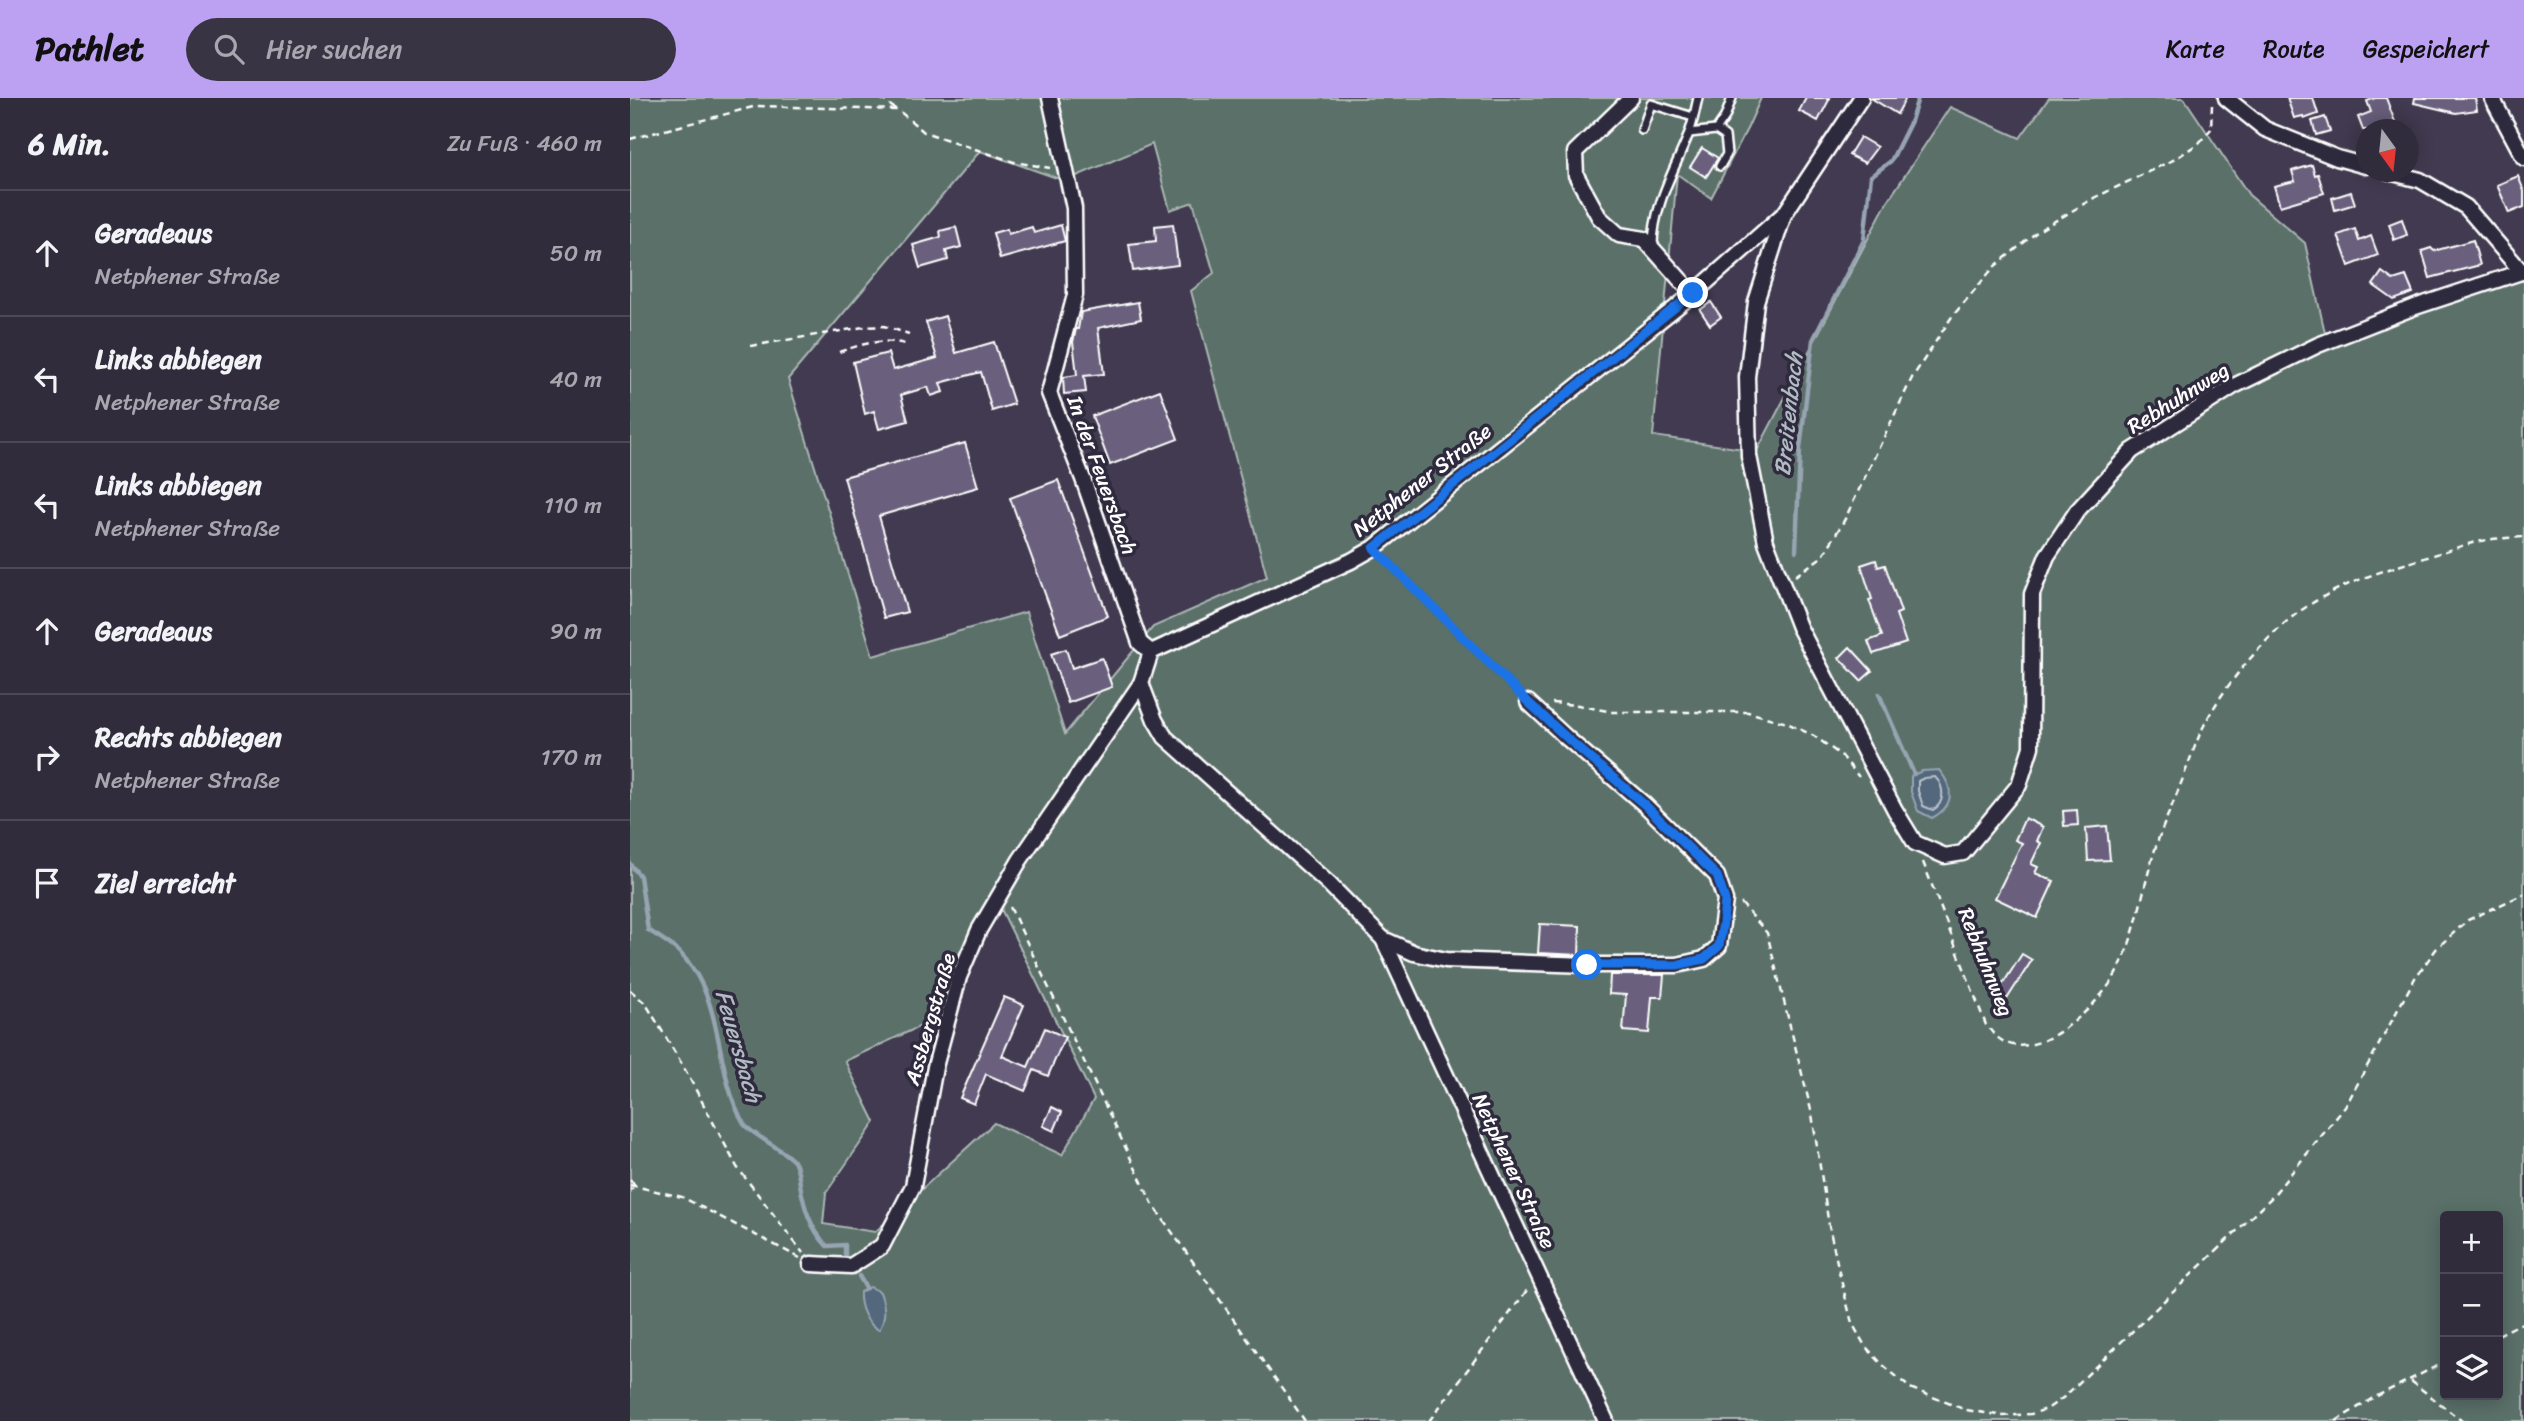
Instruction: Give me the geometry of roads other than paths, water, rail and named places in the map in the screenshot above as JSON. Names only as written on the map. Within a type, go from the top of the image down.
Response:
[{"type":"street","name":"In der Feuersbach","points":[[1050,98],[1074,208],[1075,295],[1049,393],[1083,479],[1140,643],[1151,652]]},
{"type":"street","points":[[1631,98],[1575,152],[1576,176],[1599,217],[1619,235],[1644,239],[1653,246],[1693,293]]},
{"type":"street","name":"Netphener Straße","points":[[1151,652],[1328,572],[1374,548],[1693,293],[1785,213],[1861,98]]},
{"type":"street","points":[[2226,98],[2265,128],[2337,158],[2356,163]]},
{"type":"street","points":[[2492,98],[2524,158]]},
{"type":"street","points":[[2419,180],[2466,207],[2523,272]]},
{"type":"street","name":"Rebhuhnweg","points":[[1785,213],[1756,302],[1747,377],[1749,456],[1766,542],[1799,627],[1895,810],[1915,843],[1945,856],[1963,853],[2019,785],[2031,747],[2032,594],[2047,556],[2077,511],[2132,451],[2234,386],[2318,345],[2415,307],[2523,272]]},
{"type":"street","points":[[1142,683],[1151,652]]},
{"type":"street","name":"Netphener Straße","points":[[1142,683],[1155,720],[1166,737],[1329,884],[1384,939],[1414,953],[1446,960],[1677,965],[1704,959],[1719,946],[1725,900],[1717,876],[1645,805],[1528,702]]},
{"type":"street","name":"Assbergstraße","points":[[811,1264],[851,1266],[882,1246],[913,1186],[935,1068],[959,977],[979,930],[1020,859],[1142,683]]},
{"type":"street","name":"Netphener Straße","points":[[1384,939],[1606,1421]]},
{"type":"lane","points":[[1653,246],[1653,231],[1661,201],[1689,133],[1698,98]]},
{"type":"lane","points":[[1716,130],[1725,117],[1732,98]]},
{"type":"lane","points":[[1642,130],[1651,104],[1693,117]]},
{"type":"lane","points":[[1689,133],[1716,130],[1725,136],[1727,154],[1720,166]]},
{"type":"water","points":[[1939,770],[1948,784],[1950,797],[1945,808],[1932,818],[1918,811],[1911,792],[1911,776],[1922,771]]},
{"type":"water","points":[[870,1287],[880,1292],[883,1302],[884,1316],[879,1330],[867,1319],[861,1303],[860,1292]]},
{"type":"waterway","name":"Breitenbach","points":[[1796,551],[1800,449],[1813,340],[1864,240],[1871,176],[1891,161],[1911,121],[1918,98]]},
{"type":"waterway","name":"Breitenbach","points":[[1879,694],[1914,774]]},
{"type":"waterway","name":"Feuersbach","points":[[630,864],[640,876],[648,930],[682,955],[706,994],[727,1081],[744,1124],[795,1163],[812,1225],[827,1246],[845,1245],[845,1255]]},
{"type":"waterway","name":"Feuersbach","points":[[859,1276],[866,1288]]}]
